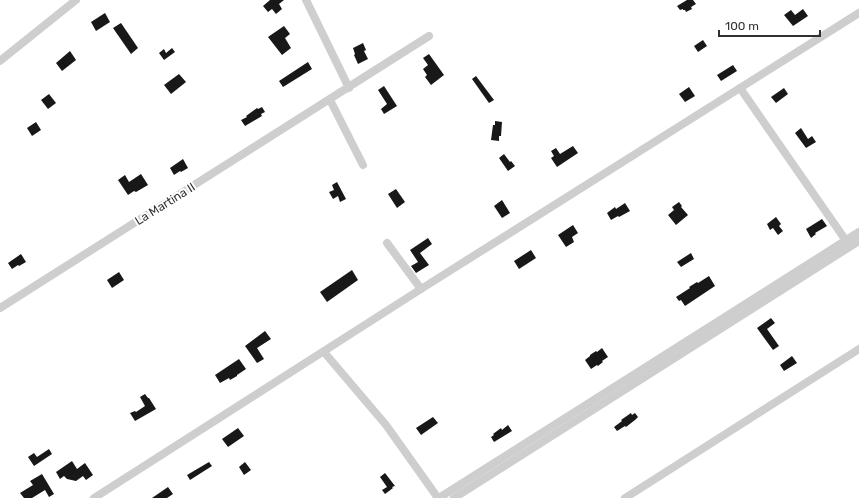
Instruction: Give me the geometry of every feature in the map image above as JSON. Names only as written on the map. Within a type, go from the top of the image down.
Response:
[{"type":"street","points":[[0,61],[76,0]]},
{"type":"street","points":[[306,0],[349,88]]},
{"type":"street","points":[[94,498],[421,289],[859,13]]},
{"type":"street","name":"La Martina II","points":[[0,308],[429,36]]},
{"type":"street","points":[[740,88],[848,243]]},
{"type":"street","points":[[330,100],[363,165]]},
{"type":"street","points":[[454,498],[848,243],[859,232]]},
{"type":"street","points":[[324,352],[386,425],[438,498],[848,243],[859,241]]},
{"type":"street","points":[[387,243],[421,289]]},
{"type":"street","points":[[625,498],[859,349]]},
{"type":"building","points":[[270,0],[284,0],[279,4],[282,9],[276,14],[272,9],[268,12],[263,6]]},
{"type":"building","points":[[687,0],[693,0],[696,4],[691,7],[692,9],[686,12],[683,9],[680,10],[677,6]]},
{"type":"building","points":[[803,9],[808,16],[793,26],[784,15],[791,10],[795,15]]},
{"type":"building","points":[[105,13],[110,22],[96,31],[91,22]]},
{"type":"building","points":[[121,23],[138,48],[131,54],[113,28]]},
{"type":"building","points":[[284,26],[290,34],[285,38],[291,48],[282,55],[268,37]]},
{"type":"building","points":[[703,40],[707,46],[698,52],[694,46]]},
{"type":"building","points":[[363,43],[366,50],[364,51],[368,59],[358,64],[353,48]]},
{"type":"building","points":[[172,48],[175,52],[164,60],[159,53],[164,49],[166,53]]},
{"type":"building","points":[[70,51],[76,60],[62,71],[56,63]]},
{"type":"building","points":[[429,54],[444,75],[431,85],[425,77],[427,75],[423,69],[428,65],[423,58]]},
{"type":"building","points":[[308,62],[312,69],[283,87],[279,81]]},
{"type":"building","points":[[733,65],[737,71],[721,81],[717,75]]},
{"type":"building","points":[[179,74],[186,82],[171,94],[164,85]]},
{"type":"building","points":[[476,76],[494,100],[489,103],[472,79]]},
{"type":"building","points":[[384,86],[397,106],[384,114],[381,109],[387,104],[378,90]]},
{"type":"building","points":[[689,87],[695,96],[685,102],[679,94]]},
{"type":"building","points":[[784,88],[788,94],[776,103],[771,97]]},
{"type":"building","points":[[49,94],[56,103],[48,109],[41,100]]},
{"type":"building","points":[[262,107],[265,112],[261,114],[262,116],[245,126],[241,120],[257,108]]},
{"type":"building","points":[[495,121],[502,122],[499,141],[491,140]]},
{"type":"building","points":[[36,122],[41,130],[32,136],[27,128]]},
{"type":"building","points":[[801,128],[808,139],[812,136],[816,142],[806,148],[795,133]]},
{"type":"building","points":[[573,146],[578,153],[557,167],[551,158],[554,156],[551,151],[556,148],[560,154]]},
{"type":"building","points":[[504,154],[515,166],[508,171],[499,158]]},
{"type":"building","points":[[183,159],[188,168],[174,175],[170,168]]},
{"type":"building","points":[[141,174],[148,185],[128,195],[118,180],[125,175],[129,182]]},
{"type":"building","points":[[337,182],[346,199],[340,202],[338,196],[333,199],[329,192],[334,190],[332,185]]},
{"type":"building","points":[[396,189],[405,202],[397,208],[388,194]]},
{"type":"building","points":[[502,200],[510,213],[502,218],[494,206]]},
{"type":"building","points":[[679,202],[682,206],[681,207],[688,215],[676,225],[668,215],[674,210],[672,207]]},
{"type":"building","points":[[625,203],[630,211],[611,220],[607,213],[615,207],[616,209]]},
{"type":"building","points":[[776,217],[781,224],[779,226],[783,231],[778,235],[773,228],[770,230],[767,224]]},
{"type":"building","points":[[822,219],[827,226],[815,233],[816,234],[811,238],[806,229]]},
{"type":"building","points":[[573,225],[578,233],[572,237],[574,242],[566,247],[558,235]]},
{"type":"building","points":[[428,238],[432,244],[420,253],[429,265],[416,273],[411,266],[418,262],[410,250]]},
{"type":"building","points":[[531,250],[536,258],[519,269],[514,261]]},
{"type":"building","points":[[691,253],[694,259],[681,267],[677,262]]},
{"type":"building","points":[[21,254],[26,262],[12,269],[8,263]]},
{"type":"building","points":[[352,270],[358,280],[327,302],[320,292]]},
{"type":"building","points":[[119,272],[124,280],[112,288],[107,280]]},
{"type":"building","points":[[709,276],[715,286],[685,306],[681,300],[679,301],[676,297],[690,288],[689,287]]},
{"type":"building","points":[[771,318],[775,323],[767,329],[779,346],[773,350],[757,328]]},
{"type":"building","points":[[265,331],[271,339],[257,348],[264,359],[257,363],[245,346]]},
{"type":"building","points":[[602,348],[608,357],[598,366],[597,365],[591,369],[585,360],[590,355]]},
{"type":"building","points":[[792,356],[797,363],[784,371],[780,365]]},
{"type":"building","points":[[239,359],[246,369],[230,380],[229,378],[220,383],[215,375]]},
{"type":"building","points":[[145,394],[156,409],[135,421],[130,413],[136,412],[145,406],[140,397]]},
{"type":"building","points":[[631,413],[632,415],[635,413],[638,417],[626,427],[625,426],[617,431],[614,427]]},
{"type":"building","points":[[433,417],[438,423],[421,435],[416,428]]},
{"type":"building","points":[[508,425],[512,431],[494,442],[491,437],[494,435],[493,434],[501,428],[502,430]]},
{"type":"building","points":[[238,428],[244,436],[228,447],[222,439]]},
{"type":"building","points":[[49,449],[52,454],[34,466],[28,457],[34,453],[37,457]]},
{"type":"building","points":[[72,461],[77,469],[85,463],[93,475],[86,480],[83,476],[76,481],[67,479],[64,476],[60,479],[56,472]]},
{"type":"building","points":[[209,462],[212,466],[190,480],[187,475]]},
{"type":"building","points":[[245,462],[251,470],[244,475],[239,467]]},
{"type":"building","points":[[385,473],[395,486],[385,494],[382,490],[387,487],[380,477]]},
{"type":"building","points":[[42,474],[54,494],[49,497],[45,490],[32,498],[24,498],[20,493],[33,485],[30,481]]},
{"type":"building","points":[[168,487],[173,494],[167,498],[152,498]]}]
